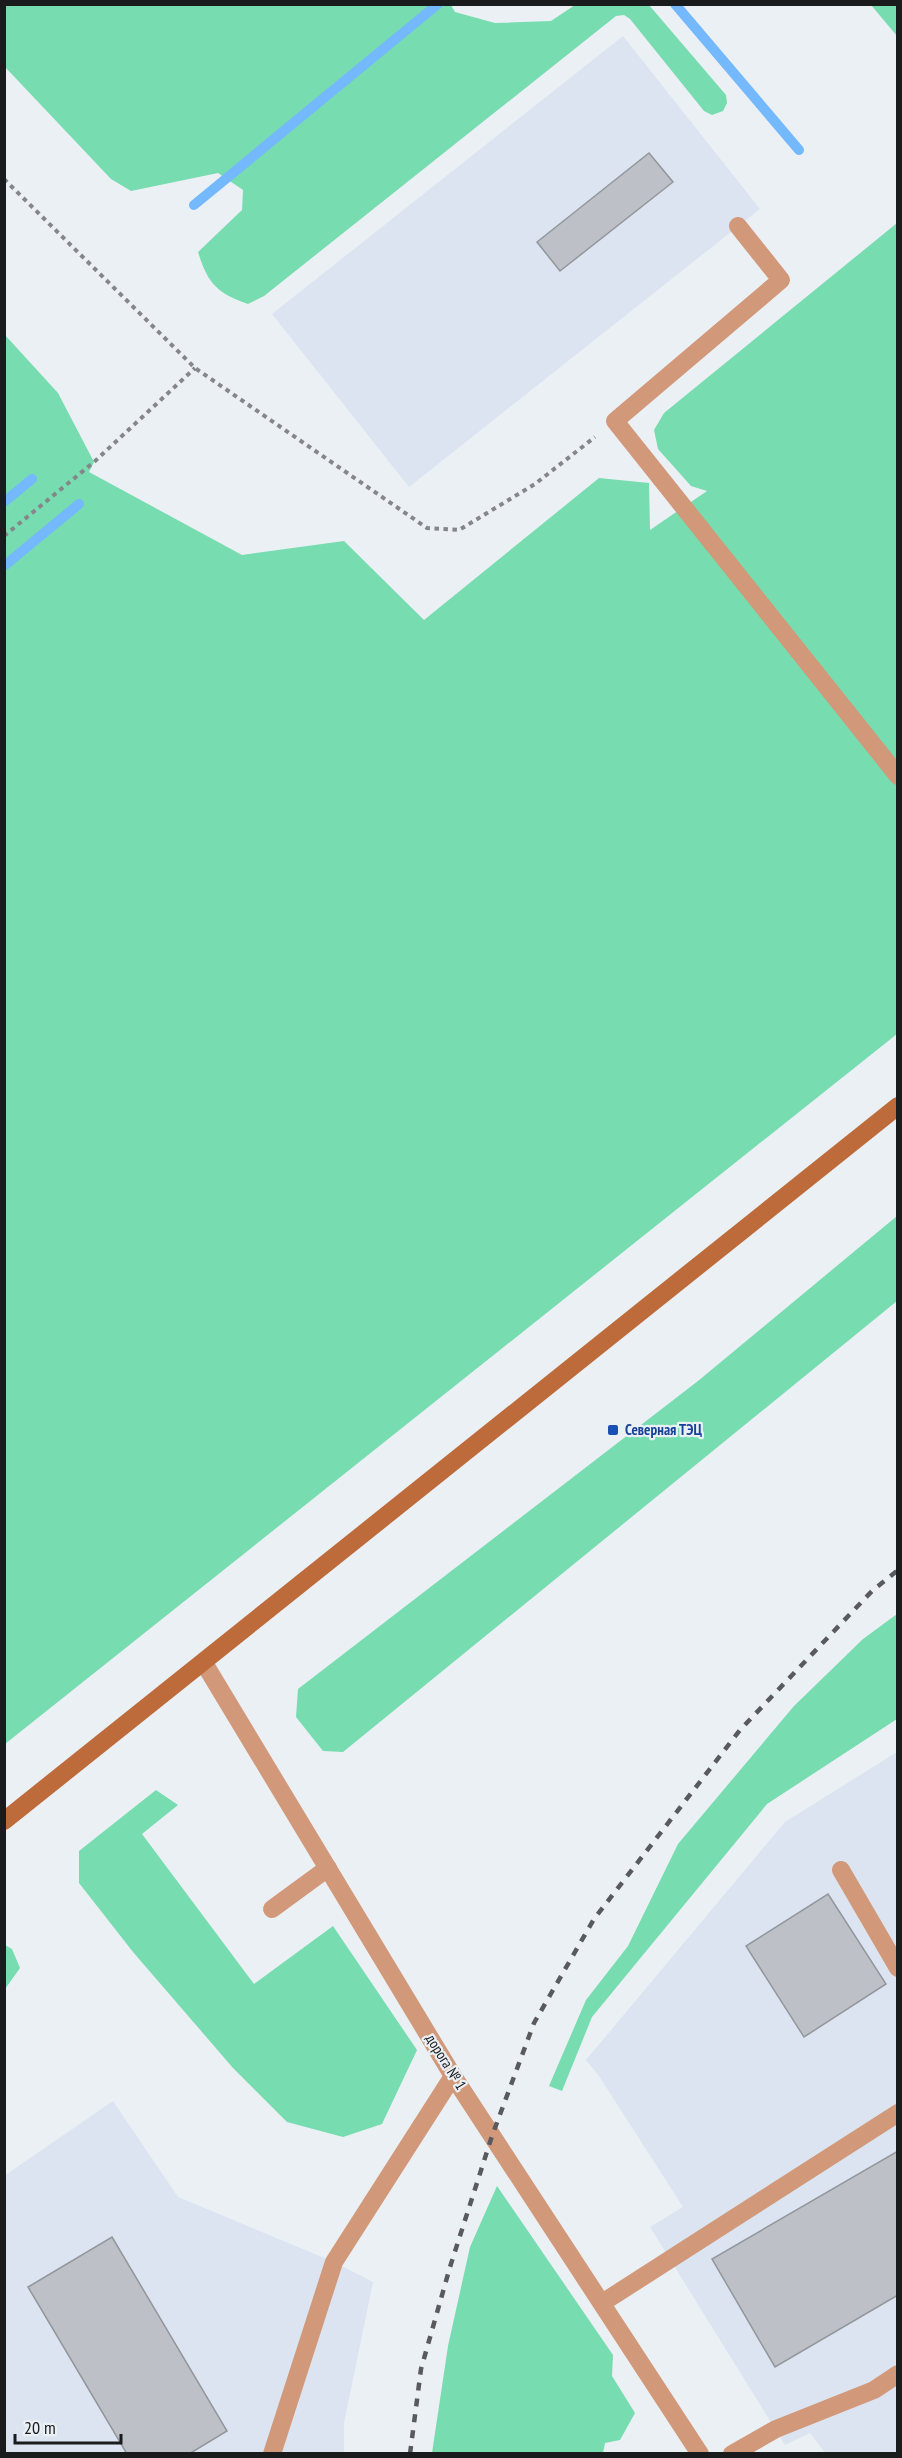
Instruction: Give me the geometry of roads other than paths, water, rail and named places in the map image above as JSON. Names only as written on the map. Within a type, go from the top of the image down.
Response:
[{"type":"main road","points":[[4,1821],[897,1106]]},
{"type":"street","points":[[738,226],[782,280],[615,422],[897,776]]},
{"type":"street","name":"дорога № 1","points":[[204,1663],[453,2076],[700,2454]]},
{"type":"street","points":[[272,1909],[328,1868]]},
{"type":"street","points":[[841,1870],[897,1968]]},
{"type":"street","points":[[272,2454],[334,2262],[453,2076]]},
{"type":"street","points":[[602,2303],[897,2114]]},
{"type":"street","points":[[732,2454],[776,2429],[874,2390],[897,2374]]},
{"type":"waterway","points":[[194,205],[438,4]]},
{"type":"waterway","points":[[675,4],[799,150]]},
{"type":"waterway","points":[[4,502],[32,479]]},
{"type":"waterway","points":[[4,566],[79,504]]},
{"type":"railway","points":[[410,2454],[421,2369],[450,2267],[492,2136],[534,2023],[594,1919],[740,1730],[872,1591],[898,1570]]},
{"type":"place","name":"Северная ТЭЦ","points":[[613,1430]]}]
